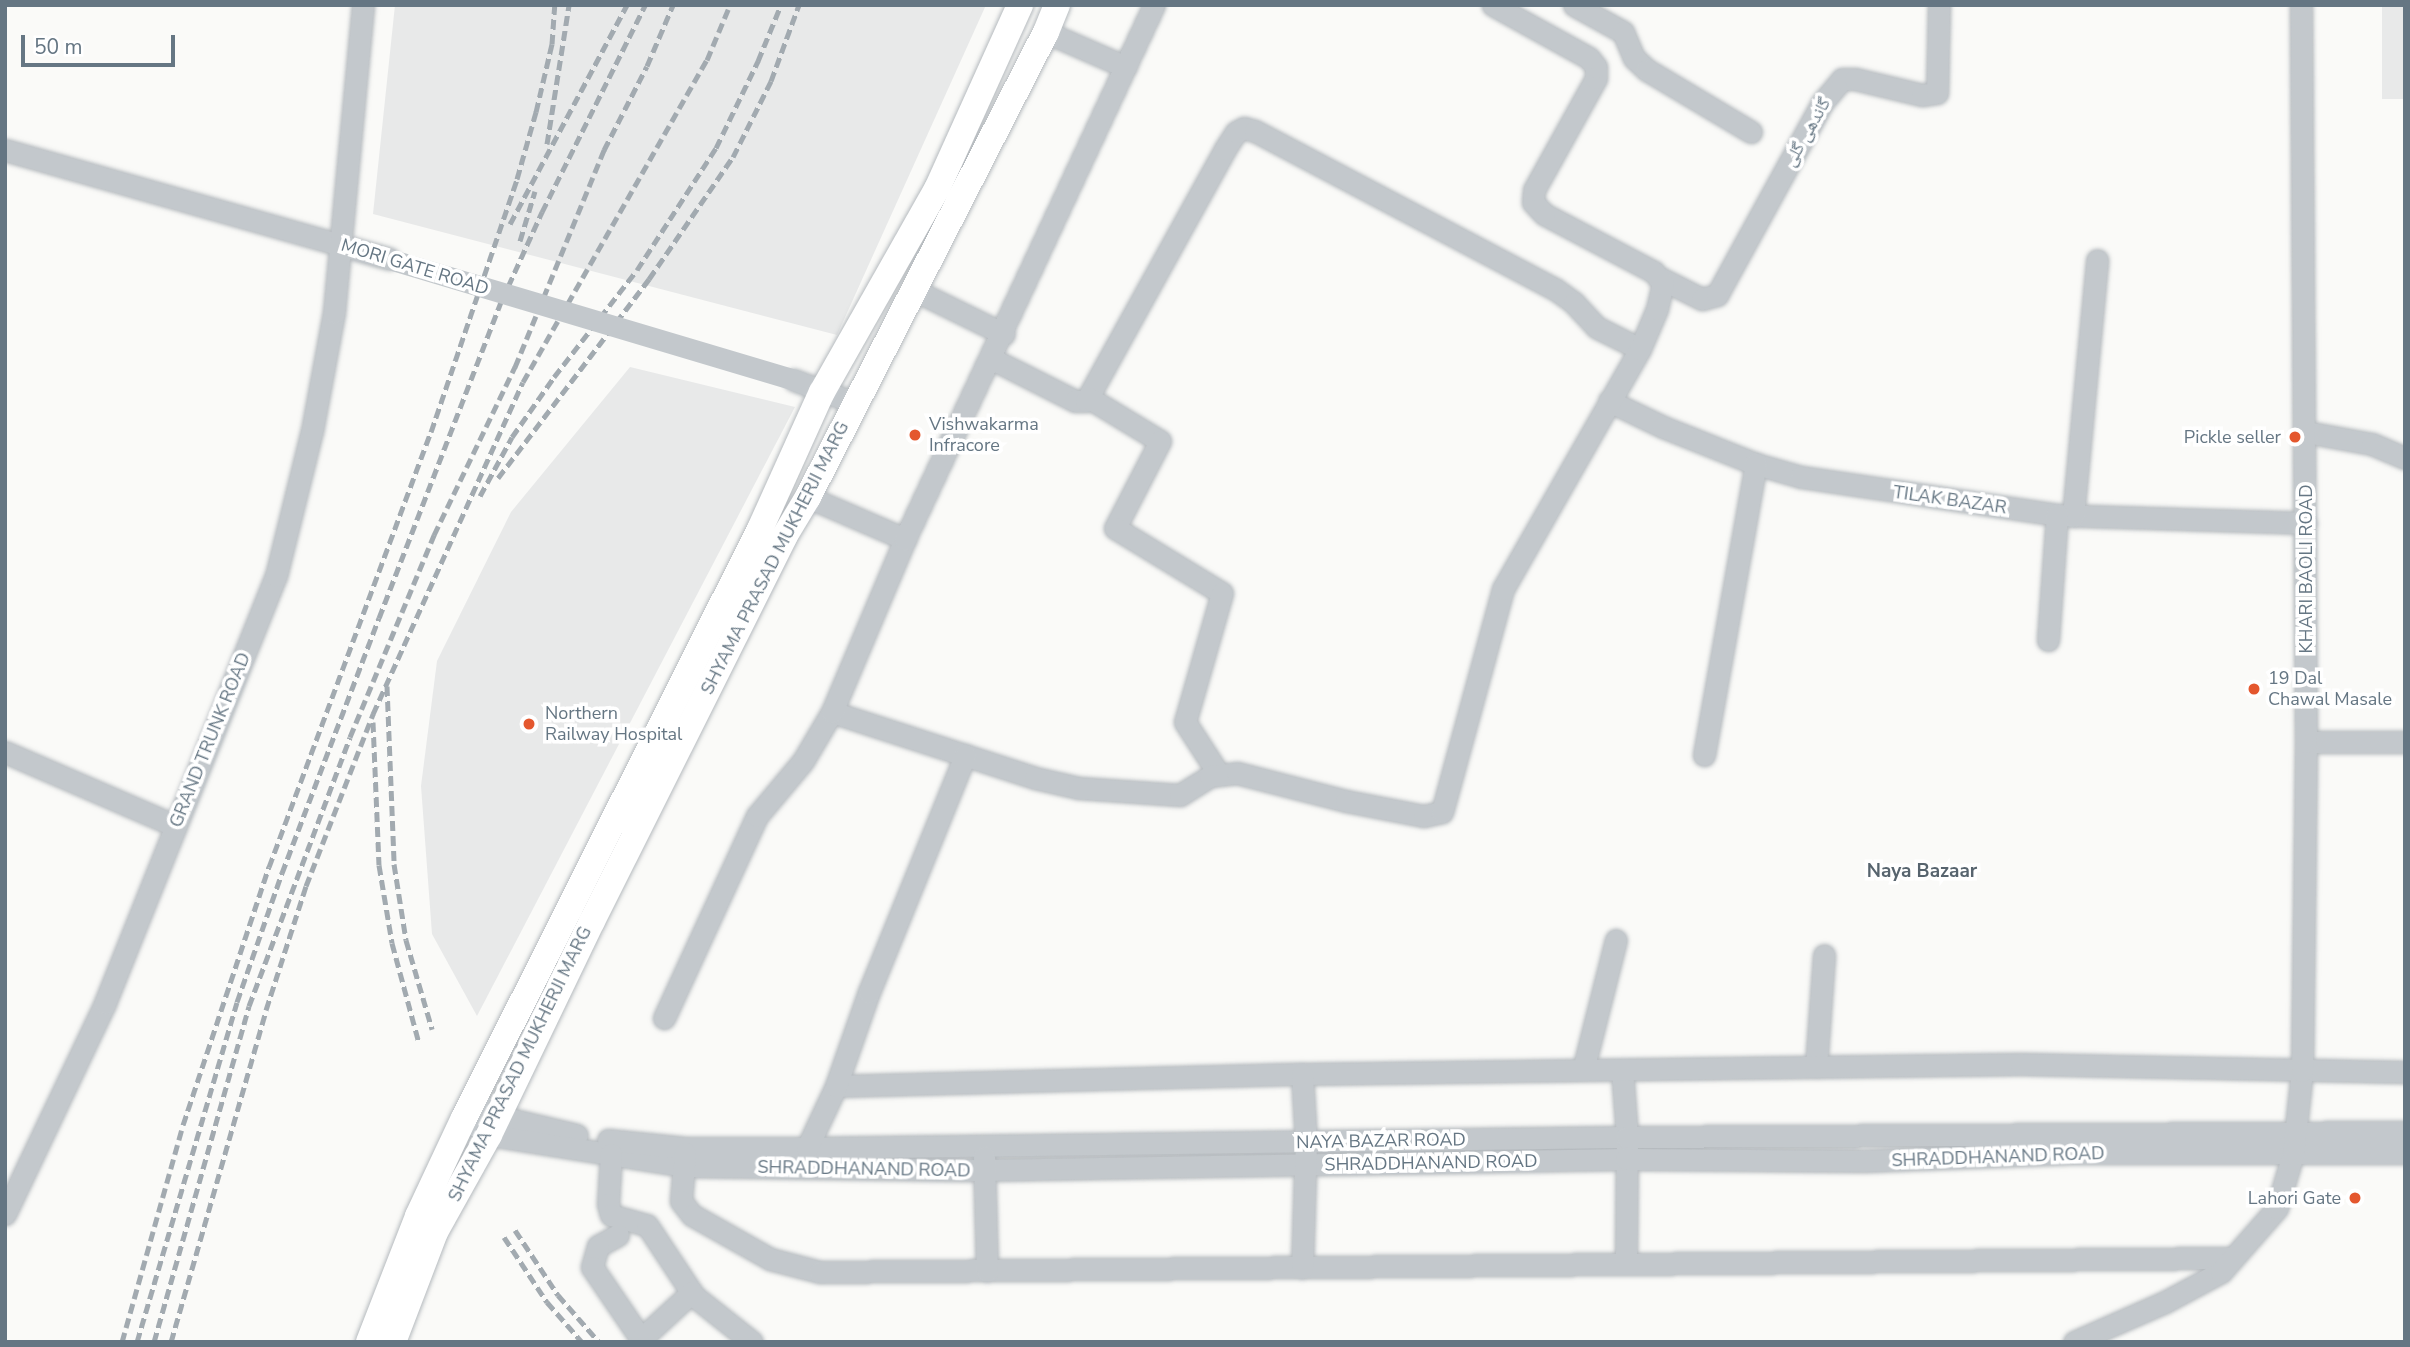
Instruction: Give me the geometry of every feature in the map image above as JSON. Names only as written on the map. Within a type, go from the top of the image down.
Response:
[{"type":"main road","name":"SHYAMA PRASAD MUKHERJI MARG","points":[[393,1342],[435,1232],[493,1125],[772,533],[822,392],[937,190],[1020,5]]},
{"type":"main road","name":"SHYAMA PRASAD MUKHERJI MARG","points":[[369,1342],[418,1216],[469,1109],[772,533],[808,498],[1046,32],[1056,5]]},
{"type":"street","name":"GRAND TRUNK ROAD","points":[[5,1214],[12,1184],[105,1003],[276,576],[312,431],[334,312],[363,5]]},
{"type":"street","points":[[664,1018],[757,816],[803,761],[832,712],[905,539],[1004,334],[1154,5]]},
{"type":"street","points":[[832,712],[1052,783],[1174,795],[1189,792],[1218,773],[1237,773],[1346,801],[1424,816],[1442,812],[1503,589],[1640,349],[1662,296],[1660,278],[1544,214],[1533,202],[1534,190],[1596,78],[1596,67],[1589,58],[1493,5]]},
{"type":"street","points":[[1574,5],[1623,32],[1634,58],[1647,70],[1751,132]]},
{"type":"street","name":"گاندھی گلی","points":[[1660,278],[1702,299],[1717,295],[1822,103],[1842,79],[1855,79],[1922,95],[1937,93],[1939,5]]},
{"type":"street","name":"KHARI BAOLI ROAD","points":[[2074,1342],[2165,1302],[2221,1272],[2277,1208],[2293,1154],[2302,1071],[2306,742],[2306,432],[2301,5]]},
{"type":"street","points":[[1046,32],[1126,67]]},
{"type":"street","points":[[992,359],[1075,401],[1083,402],[1089,398],[1225,149],[1236,132],[1244,128],[1255,131],[1555,289],[1574,303],[1596,327],[1640,349]]},
{"type":"street","name":"MORI GATE ROAD","points":[[5,150],[341,244],[794,380],[855,403]]},
{"type":"street","points":[[2048,640],[2097,260]]},
{"type":"street","points":[[914,290],[1004,334]]},
{"type":"street","points":[[1089,398],[1160,441],[1115,528],[1222,593],[1185,722],[1218,773]]},
{"type":"street","name":"TILAK BAZAR","points":[[1609,401],[1663,427],[1756,464],[1801,477],[2065,516],[2306,523]]},
{"type":"street","points":[[2306,432],[2372,443],[2405,458]]},
{"type":"street","points":[[1704,755],[1756,464]]},
{"type":"street","points":[[808,498],[905,539]]},
{"type":"street","points":[[2306,742],[2405,742]]},
{"type":"street","points":[[5,752],[176,827]]},
{"type":"street","points":[[807,1148],[836,1086],[869,992],[965,755]]},
{"type":"street","points":[[1583,1070],[1616,940]]},
{"type":"street","points":[[1816,1067],[1824,955]]},
{"type":"street","points":[[836,1086],[1302,1074],[2021,1065],[2405,1072]]},
{"type":"street","points":[[1622,1070],[1627,1137],[1626,1264]]},
{"type":"street","points":[[1302,1074],[1306,1142],[1302,1268]]},
{"type":"street","name":"NAYA BAZAR ROAD","points":[[469,1109],[493,1125],[594,1139],[685,1157],[807,1148],[1627,1137],[2295,1132]]},
{"type":"street","name":"SHRADDHANAND ROAD","points":[[493,1125],[611,1154],[985,1170],[1626,1160],[1864,1161],[2071,1153],[2405,1153]]},
{"type":"street","points":[[2295,1132],[2405,1132]]},
{"type":"street","points":[[984,1146],[987,1271]]},
{"type":"street","points":[[611,1154],[608,1210],[617,1218],[647,1225],[692,1293],[752,1342]]},
{"type":"street","points":[[685,1157],[681,1201],[692,1215],[770,1259],[820,1272],[2233,1258]]},
{"type":"street","points":[[618,1235],[598,1246],[592,1267],[642,1340],[692,1293]]},
{"type":"shaded area","points":[[395,5],[986,5],[837,335],[373,214]]},
{"type":"shaded area","points":[[2382,5],[2405,5],[2405,99],[2382,99]]},
{"type":"shaded area","name":"Northern Railway Hospital","points":[[630,367],[795,407],[477,1016],[432,934],[421,786],[437,661],[511,512]]},
{"type":"railway","points":[[122,1342],[183,1125],[269,867],[431,432],[517,179],[552,44],[555,5]]},
{"type":"railway","points":[[547,144],[569,5]]},
{"type":"railway","points":[[510,224],[627,5]]},
{"type":"railway","points":[[137,1342],[237,1002],[282,873],[502,300],[542,212],[645,5]]},
{"type":"railway","points":[[154,1342],[249,1006],[350,737],[434,535],[515,367],[604,150],[647,66],[673,5]]},
{"type":"railway","points":[[171,1342],[266,1010],[306,886],[373,714],[523,382],[707,60],[730,5]]},
{"type":"railway","points":[[480,496],[512,437],[554,377],[637,270],[716,148],[758,61],[781,5]]},
{"type":"railway","points":[[498,478],[649,279],[733,157],[771,81],[799,5]]},
{"type":"railway","points":[[520,241],[535,191]]},
{"type":"railway","points":[[387,686],[394,864],[406,940],[432,1029]]},
{"type":"railway","points":[[373,722],[379,865],[392,943],[419,1043]]},
{"type":"railway","points":[[515,1230],[558,1295],[599,1342]]},
{"type":"railway","points":[[504,1237],[547,1302],[582,1342]]},
{"type":"place","name":"Vishwakarma Infracore","points":[[915,435]]},
{"type":"place","name":"Pickle seller","points":[[2295,437]]},
{"type":"place","name":"19 Dal Chawal Masale","points":[[2254,689]]},
{"type":"place","name":"Northern Railway Hospital","points":[[529,724]]},
{"type":"place","name":"Lahori Gate","points":[[2355,1198]]},
{"type":"district","name":"Naya Bazaar","points":[[1922,872]]}]
